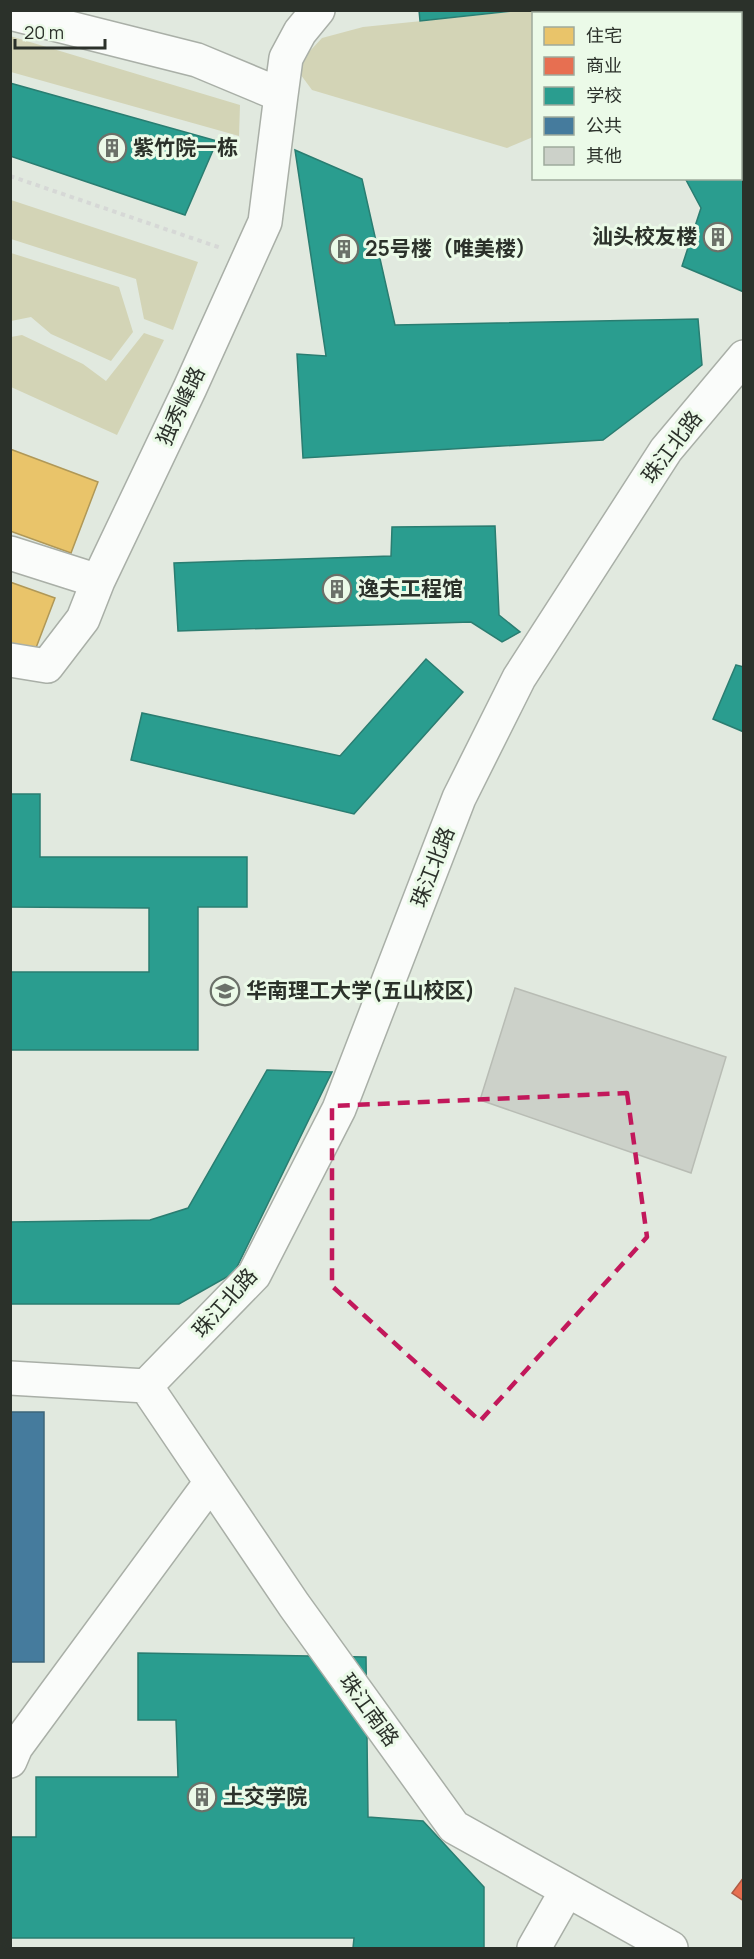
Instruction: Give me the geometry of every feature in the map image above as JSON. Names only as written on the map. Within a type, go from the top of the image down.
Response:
[{"type":"street","name":"独秀峰路","points":[[10,660],[47,666],[83,619],[98,581],[190,388],[265,222],[286,58],[300,32],[318,10]]},
{"type":"street","points":[[10,13],[197,60],[281,95]]},
{"type":"street","name":"珠江北路","points":[[146,1386],[254,1275],[339,1109],[459,798],[519,678],[666,450],[744,357]]},
{"type":"street","points":[[10,553],[98,581]]},
{"type":"street","points":[[10,1378],[146,1386]]},
{"type":"street","name":"珠江南路","points":[[146,1386],[294,1605],[454,1827],[671,1948]]},
{"type":"street","points":[[10,1761],[16,1747],[211,1482]]},
{"type":"street","points":[[534,1948],[567,1890]]},
{"type":"path","points":[[10,176],[250,257]]},
{"type":"highlighted area","points":[[627,1093],[647,1237],[480,1421],[332,1286],[332,1106]]},
{"type":"green space","points":[[521,11],[542,11],[532,12],[532,137],[507,148],[312,90],[295,67],[322,38],[363,27]]},
{"type":"green space","points":[[743,11],[743,56],[742,12],[653,12]]},
{"type":"green space","points":[[10,36],[240,105],[239,136],[11,72]]},
{"type":"green space","points":[[11,200],[198,262],[173,330],[144,319],[136,279],[11,239]]},
{"type":"green space","points":[[11,253],[119,287],[133,332],[111,361],[51,334],[31,317],[11,321]]},
{"type":"green space","points":[[144,333],[164,340],[117,435],[11,387],[11,337],[22,335],[83,364],[106,381]]},
{"type":"building: 住宅","points":[[10,449],[98,482],[71,553],[10,531]]},
{"type":"building: 住宅","points":[[10,582],[55,598],[34,653],[10,646]]},
{"type":"building: 商业","points":[[744,1877],[744,1901],[732,1893]]},
{"type":"building: 学校","points":[[419,10],[521,10],[420,21]]},
{"type":"building: 学校","name":"紫竹院一栋","points":[[10,83],[217,141],[185,215],[10,156]]},
{"type":"building: 学校","name":"汕头校友楼","points":[[742,128],[744,128],[744,292],[682,266],[701,208],[686,180],[742,180]]},
{"type":"building: 学校","name":"25号楼（唯美楼）","points":[[295,150],[362,179],[395,325],[698,319],[702,365],[603,440],[303,458],[297,354],[326,356]]},
{"type":"building: 学校","name":"逸夫工程馆","points":[[495,526],[499,615],[520,632],[502,642],[471,622],[178,631],[174,563],[391,556],[392,527]]},
{"type":"building: 学校","points":[[426,659],[463,692],[354,814],[131,760],[142,713],[340,756]]},
{"type":"building: 学校","points":[[736,665],[744,667],[744,732],[713,719]]},
{"type":"building: 学校","points":[[10,794],[40,794],[40,857],[247,857],[247,907],[198,907],[198,1050],[10,1050],[10,972],[149,972],[149,908],[10,907]]},
{"type":"building: 学校","points":[[267,1070],[332,1072],[234,1273],[179,1304],[10,1304],[10,1222],[150,1220],[188,1208]]},
{"type":"building: 学校","name":"土交学院","points":[[138,1653],[366,1657],[368,1817],[423,1821],[484,1887],[484,1948],[353,1948],[354,1938],[10,1938],[10,1837],[36,1837],[36,1777],[178,1777],[176,1720],[138,1720]]},
{"type":"building: 公共","points":[[10,1412],[44,1412],[44,1662],[10,1662]]},
{"type":"building: 其他","points":[[515,988],[726,1057],[691,1173],[480,1100]]},
{"type":"place","name":"紫竹院一栋","points":[[112,148]]},
{"type":"place","name":"汕头校友楼","points":[[718,237]]},
{"type":"place","name":"25号楼（唯美楼）","points":[[344,249]]},
{"type":"place","name":"逸夫工程馆","points":[[337,589]]},
{"type":"place","name":"华南理工大学(五山校区)","points":[[225,991]]},
{"type":"place","name":"土交学院","points":[[202,1797]]}]
